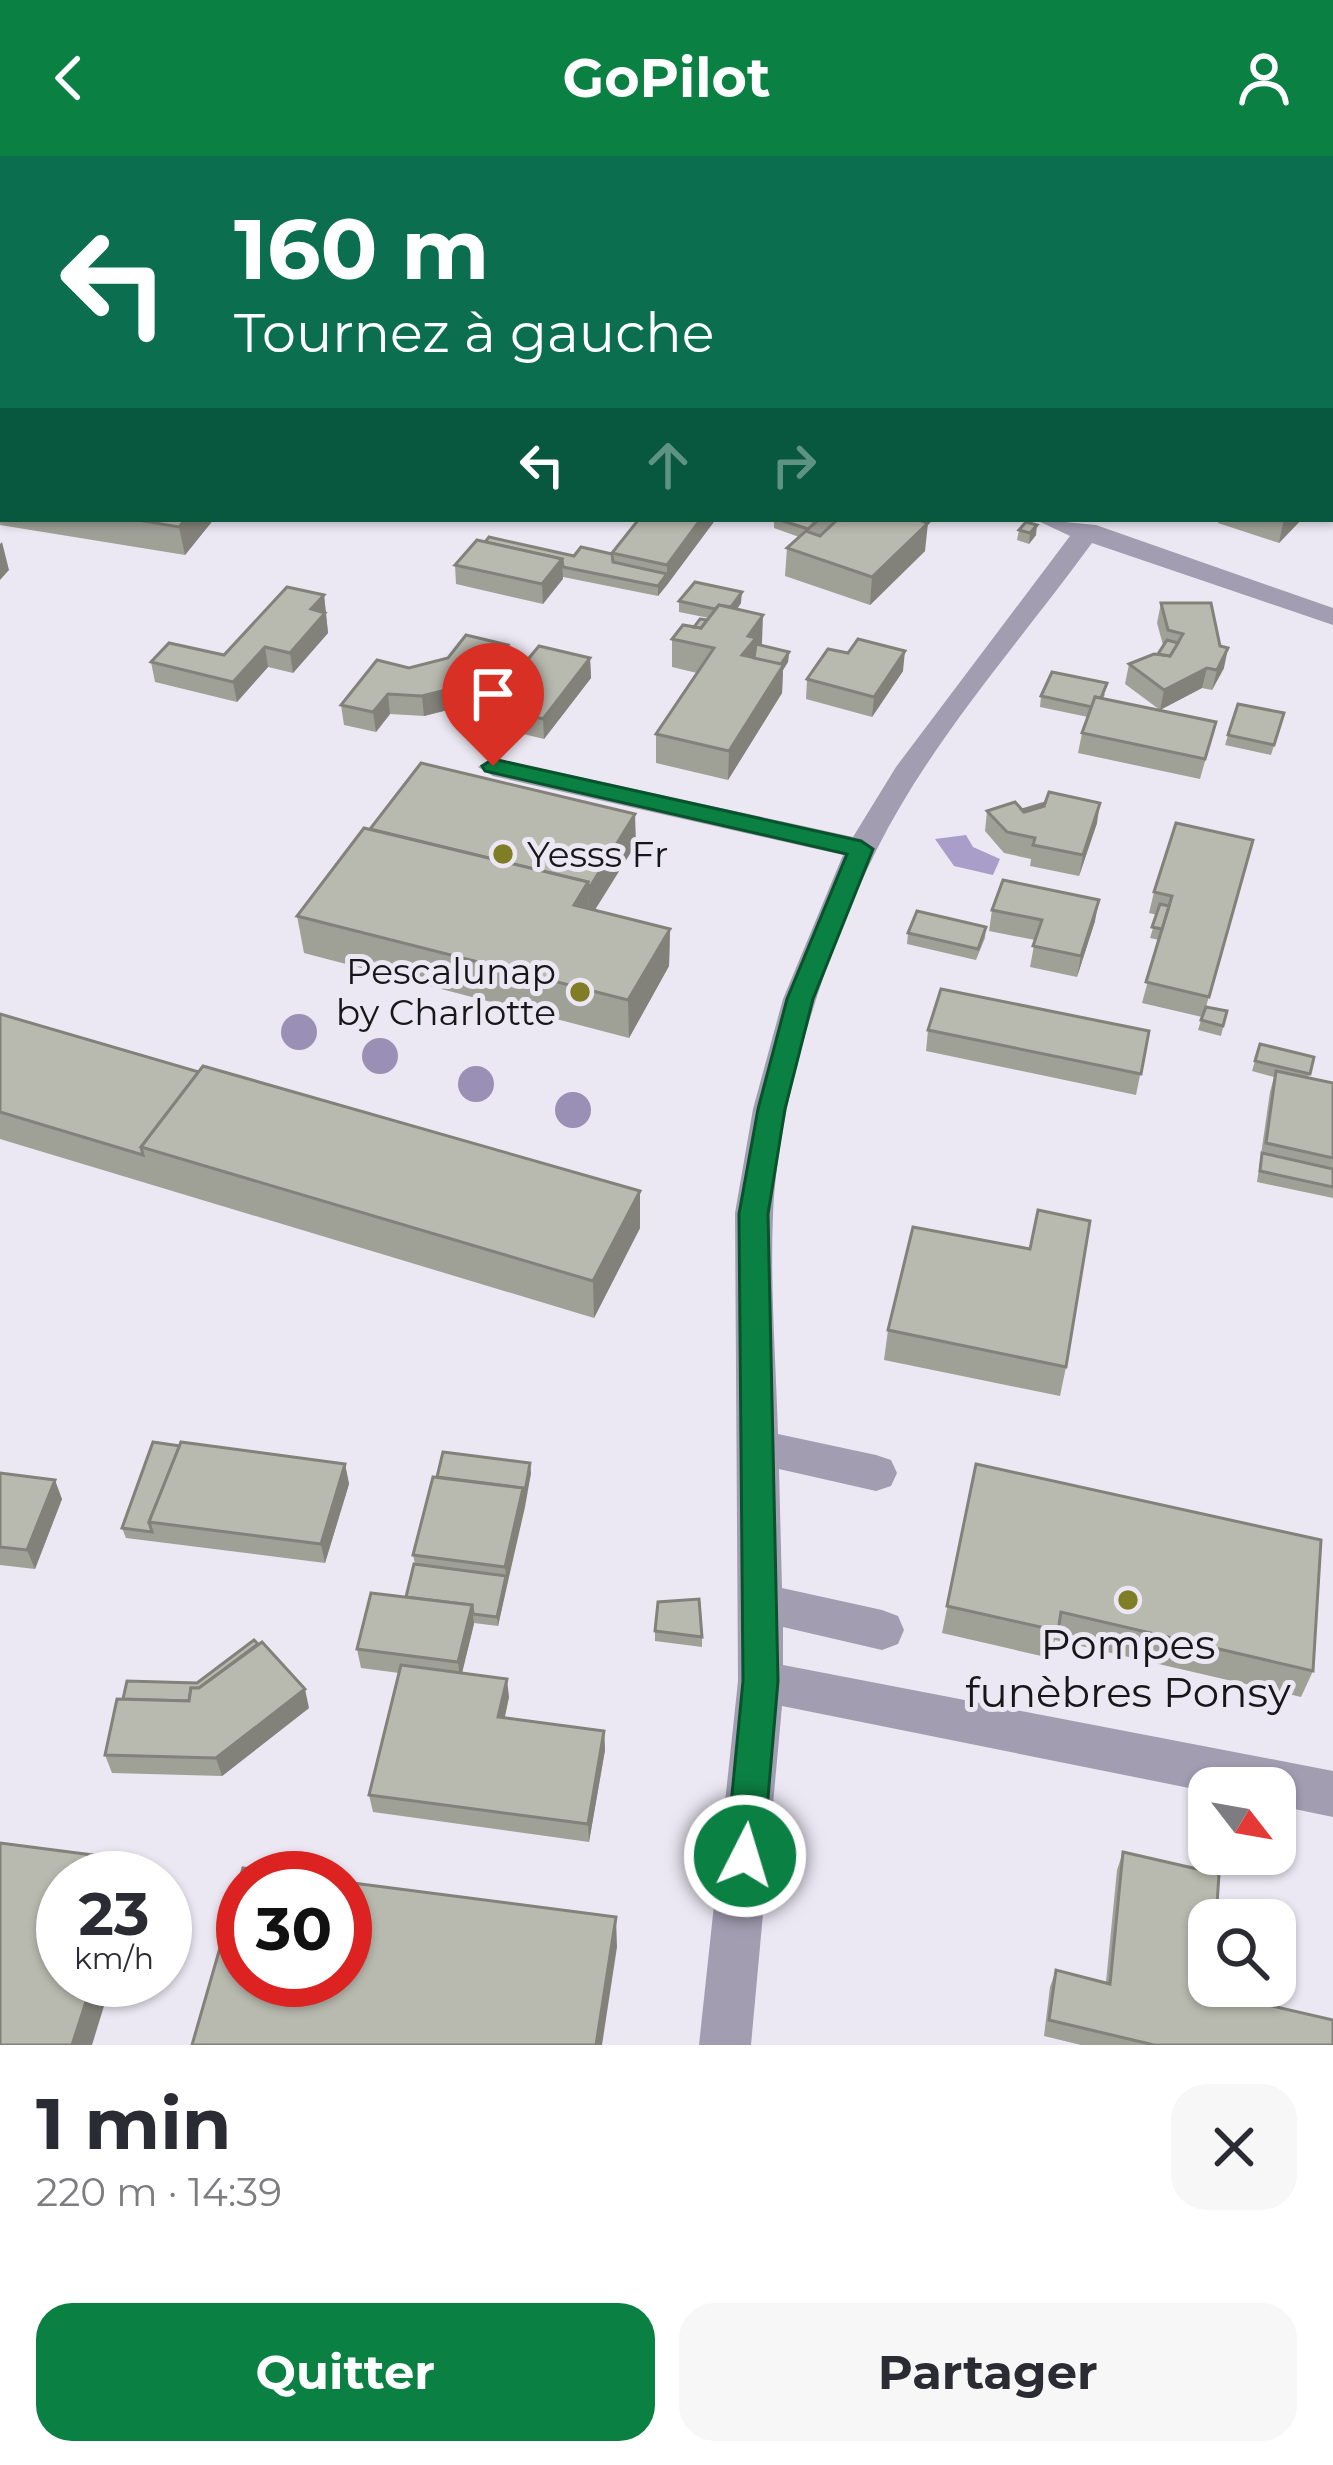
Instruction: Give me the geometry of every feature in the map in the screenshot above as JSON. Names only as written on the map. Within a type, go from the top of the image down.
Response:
[{"type":"street","points":[[1057,522],[1333,617]]},
{"type":"street","points":[[725,2045],[761,1681],[754,1214],[772,1109],[800,999],[861,849],[907,774],[1087,531]]},
{"type":"street","points":[[493,766],[861,849]]},
{"type":"street","points":[[755,1446],[876,1473]]},
{"type":"street","points":[[758,1602],[883,1630]]},
{"type":"street","points":[[761,1681],[1333,1794]]},
{"type":"shaded area","points":[[966,835],[973,847],[1000,859],[993,875],[954,866],[935,839]]},
{"type":"building","points":[[637,522],[699,522],[667,565],[612,553]]},
{"type":"building","points":[[786,522],[816,522],[808,529]]},
{"type":"building","points":[[835,522],[928,523],[872,577],[787,548],[806,531],[820,536]]},
{"type":"building","points":[[1026,522],[1037,525],[1030,533],[1019,530]]},
{"type":"building","points":[[489,537],[574,556],[581,547],[612,554],[613,562],[667,574],[658,586],[563,567],[562,559],[485,542]]},
{"type":"building","points":[[477,540],[562,559],[542,584],[455,565]]},
{"type":"building","points":[[695,582],[742,592],[731,607],[715,609],[679,601]]},
{"type":"building","points":[[287,587],[324,595],[311,609],[325,613],[290,653],[265,647],[233,682],[151,662],[169,643],[224,655]]},
{"type":"building","points":[[1161,603],[1211,603],[1220,646],[1228,648],[1217,670],[1207,668],[1164,690],[1129,664],[1154,654],[1170,656],[1183,634],[1168,630]]},
{"type":"building","points":[[719,605],[763,615],[748,636],[756,638],[742,655],[784,664],[729,751],[656,734],[714,648],[672,639],[683,625],[701,628]]},
{"type":"building","points":[[466,635],[508,645],[484,676],[467,680],[470,684],[422,696],[388,694],[373,712],[341,705],[377,660],[409,668],[448,658]]},
{"type":"building","points":[[858,639],[905,651],[874,697],[807,679],[828,649],[848,653]]},
{"type":"building","points":[[1167,640],[1178,643],[1170,656],[1158,654]]},
{"type":"building","points":[[756,644],[789,652],[781,664],[754,658]]},
{"type":"building","points":[[539,646],[590,658],[543,719],[490,705]]},
{"type":"building","points":[[1052,672],[1107,683],[1092,707],[1041,696]]},
{"type":"building","points":[[1095,697],[1216,722],[1205,759],[1082,733]]},
{"type":"building","points":[[1238,704],[1284,713],[1274,745],[1228,735]]},
{"type":"building","points":[[421,763],[635,814],[588,890],[588,882],[370,829]]},
{"type":"building","points":[[1049,792],[1100,803],[1083,855],[1033,845],[1035,838],[1007,832],[987,811],[1015,802],[1024,812],[1044,806]]},
{"type":"building","points":[[1176,823],[1253,840],[1209,997],[1146,982],[1172,896],[1154,892]]},
{"type":"building","points":[[364,828],[588,882],[574,905],[670,929],[628,1000],[297,916]]},
{"type":"building","points":[[1003,880],[1099,900],[1081,956],[1033,946],[1042,920],[992,910]]},
{"type":"building","points":[[1160,904],[1169,906],[1162,929],[1152,927]]},
{"type":"building","points":[[917,911],[986,927],[978,949],[908,933]]},
{"type":"building","points":[[941,989],[1149,1031],[1141,1074],[928,1030]]},
{"type":"building","points":[[1206,1007],[1227,1011],[1223,1026],[1201,1020]]},
{"type":"building","points":[[0,1014],[199,1072],[141,1147],[143,1155],[0,1112]]},
{"type":"building","points":[[1260,1044],[1314,1057],[1310,1074],[1255,1061]]},
{"type":"building","points":[[203,1066],[640,1191],[593,1281],[141,1147]]},
{"type":"building","points":[[1276,1071],[1333,1083],[1333,1158],[1266,1143]]},
{"type":"building","points":[[1262,1153],[1333,1169],[1333,1187],[1260,1171]]},
{"type":"building","points":[[1038,1210],[1090,1221],[1066,1367],[888,1330],[913,1227],[1030,1249]]},
{"type":"building","points":[[153,1442],[180,1446],[149,1522],[152,1532],[122,1528]]},
{"type":"building","points":[[181,1442],[345,1464],[321,1544],[149,1522]]},
{"type":"building","points":[[443,1452],[530,1463],[524,1497],[523,1488],[437,1477]]},
{"type":"building","name":"Pompes funèbres Ponsy","points":[[976,1464],[1321,1540],[1313,1671],[1061,1612],[1058,1631],[947,1606]]},
{"type":"building","points":[[0,1473],[55,1480],[27,1550],[0,1547]]},
{"type":"building","points":[[433,1477],[523,1488],[505,1567],[413,1555]]},
{"type":"building","points":[[414,1564],[506,1576],[497,1617],[473,1614],[472,1605],[406,1597]]},
{"type":"building","points":[[371,1593],[472,1605],[458,1662],[357,1649]]},
{"type":"building","points":[[699,1599],[702,1637],[655,1631],[658,1602]]},
{"type":"building","points":[[254,1640],[258,1644],[199,1688],[191,1688],[189,1701],[123,1699],[127,1681],[197,1683]]},
{"type":"building","points":[[262,1642],[305,1689],[216,1758],[105,1755],[117,1699],[189,1701],[191,1688],[199,1688]]},
{"type":"building","points":[[401,1665],[507,1679],[498,1717],[604,1731],[588,1824],[369,1795]]},
{"type":"building","points":[[0,1843],[62,1851],[36,1851],[36,2007],[84,2007],[72,2045],[0,2045]]},
{"type":"building","points":[[1123,1852],[1188,1867],[1188,1875],[1219,1875],[1217,1899],[1188,1899],[1188,2007],[1277,2007],[1333,2020],[1333,2045],[1154,2045],[1049,2020],[1056,1970],[1110,1984]]},
{"type":"building","points":[[372,1885],[616,1917],[596,2045],[192,2045],[216,1962],[216,2007],[372,2007]]},
{"type":"place","name":"Yesss Fr","points":[[503,854]]},
{"type":"place","name":"Pescalunap by Charlotte","points":[[580,992]]},
{"type":"place","name":"Pompes funèbres Ponsy","points":[[1128,1600]]},
{"type":"route","points":[[493,766],[861,849],[800,999],[772,1109],[754,1214],[761,1681],[745,1856]]}]
